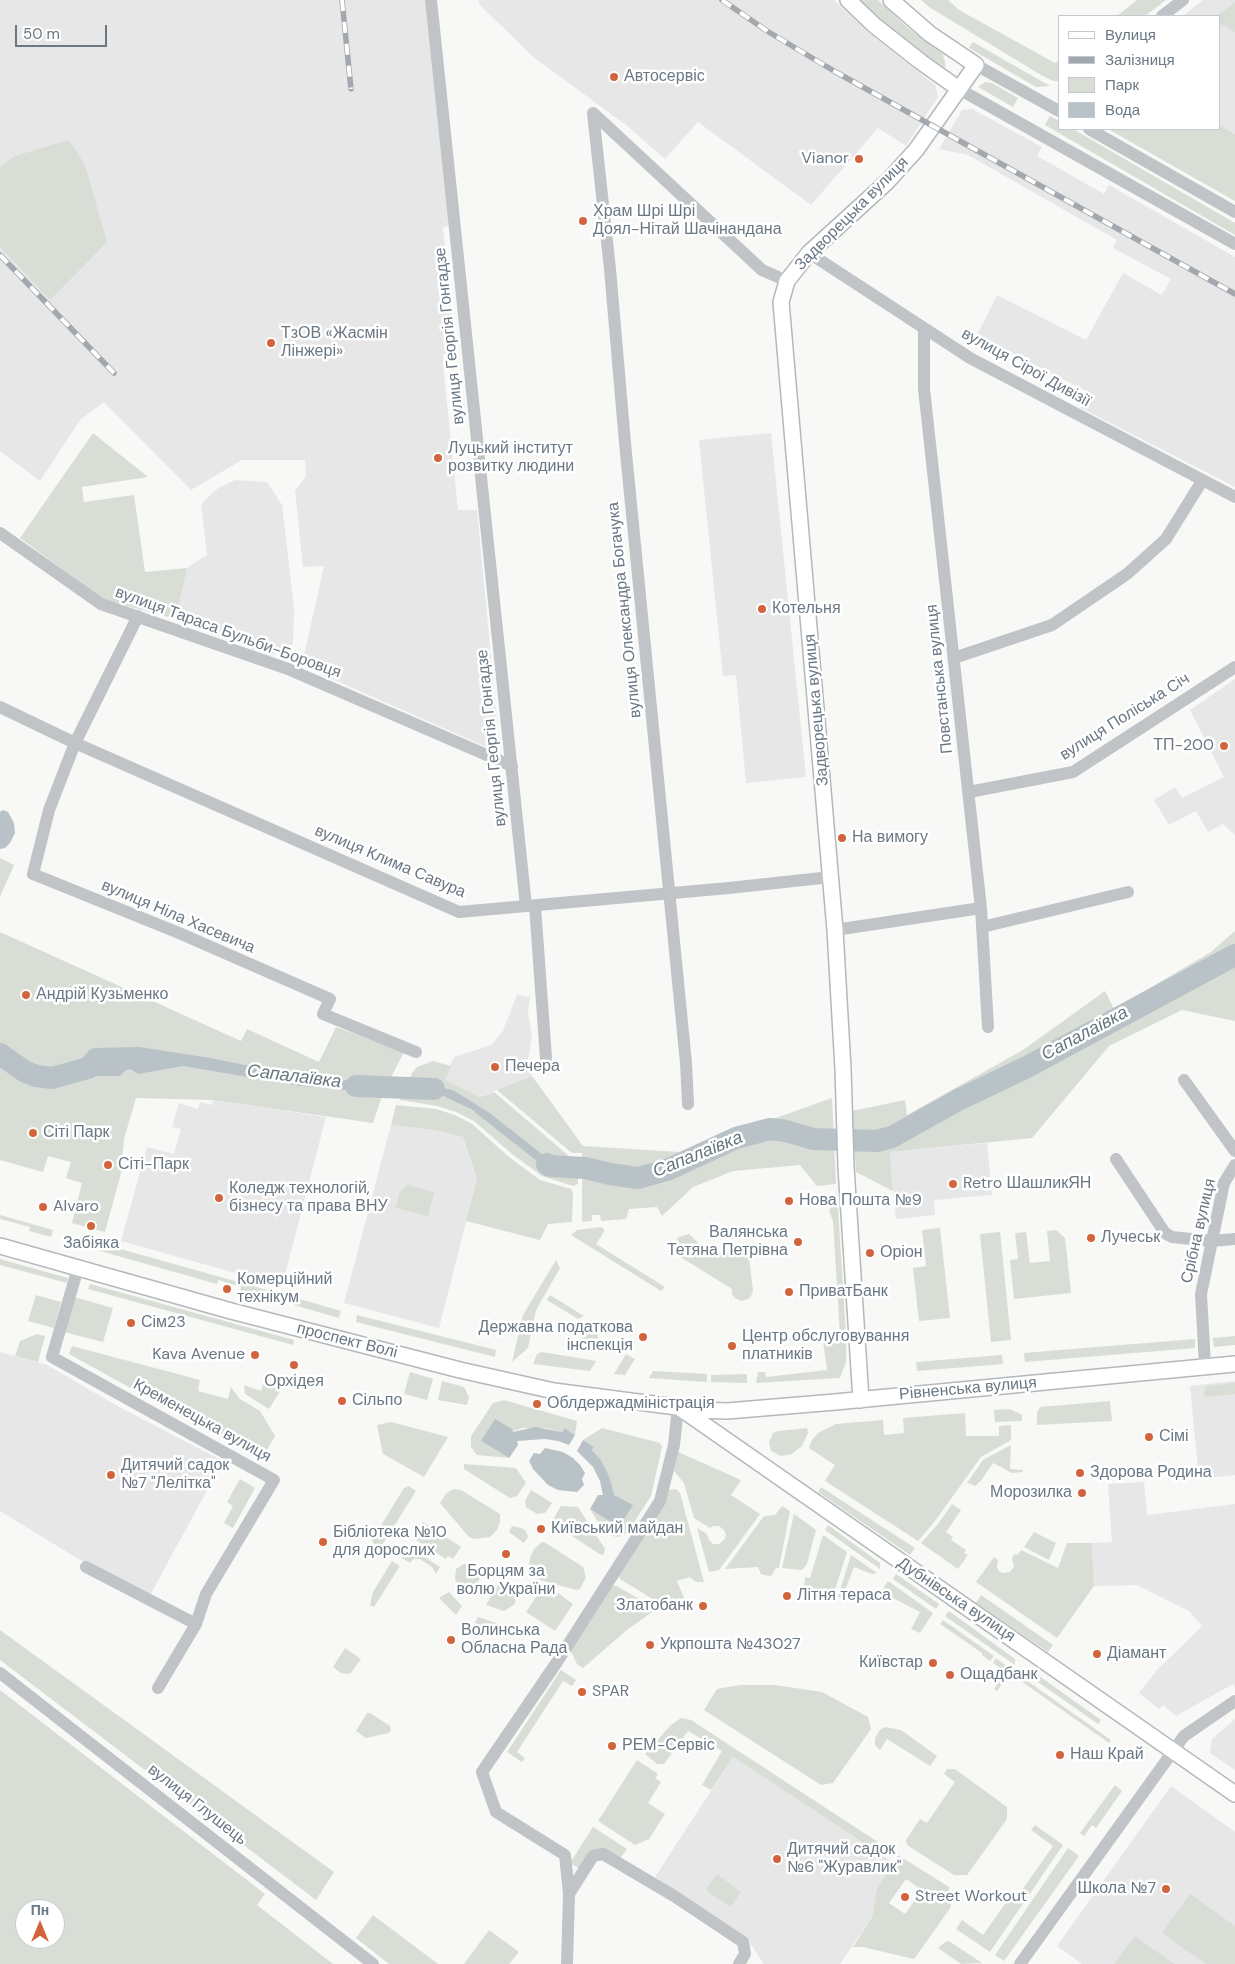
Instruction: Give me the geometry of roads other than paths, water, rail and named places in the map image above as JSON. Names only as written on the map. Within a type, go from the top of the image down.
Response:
[{"type":"main road","points":[[848,0],[874,25],[959,89]]},
{"type":"main road","points":[[891,0],[930,34],[976,65]]},
{"type":"main road","name":"Задворецька вулиця","points":[[861,1400],[846,1167],[843,1069],[835,930],[823,768],[802,553],[781,302],[787,281],[809,253],[887,182],[916,150],[976,65]]},
{"type":"main road","name":"проспект Волі","points":[[0,1246],[231,1311],[460,1370],[554,1391],[700,1410]]},
{"type":"main road","name":"Рівненська вулиця","points":[[700,1410],[727,1411],[861,1400],[1235,1364]]},
{"type":"main road","name":"Дубнівська вулиця","points":[[678,1407],[1235,1794]]},
{"type":"street","name":"вулиця Георгія Гонгадзе","points":[[431,0],[512,766],[531,906],[546,1058]]},
{"type":"street","points":[[1163,15],[1183,0]]},
{"type":"street","points":[[976,65],[1057,108]]},
{"type":"street","points":[[959,89],[1234,244]]},
{"type":"street","name":"вулиця Олександра Богачука","points":[[688,1104],[686,1063],[668,894],[610,269],[593,114],[762,270],[787,281]]},
{"type":"street","points":[[1091,130],[1235,212]]},
{"type":"street","name":"вулиця Сірої Дивізії","points":[[809,253],[970,358],[1235,497]]},
{"type":"street","name":"Повстанська вулиця","points":[[924,328],[924,389],[981,908],[988,1027]]},
{"type":"street","points":[[954,658],[1052,625],[1128,574],[1166,539],[1202,481]]},
{"type":"street","name":"вулиця Тараса Бульби-Боровця","points":[[0,533],[101,604],[288,669],[512,766]]},
{"type":"street","points":[[76,743],[138,616]]},
{"type":"street","name":"вулиця Поліська Січ","points":[[968,792],[1073,772],[1235,667]]},
{"type":"street","name":"вулиця Клима Савура","points":[[0,707],[76,743],[459,912],[668,894],[831,877]]},
{"type":"street","name":"вулиця Ніла Хасевича","points":[[76,743],[49,810],[32,874],[179,933],[330,999],[323,1014],[416,1052]]},
{"type":"street","points":[[982,927],[1128,892]]},
{"type":"street","points":[[835,930],[981,908]]},
{"type":"street","points":[[1184,1080],[1235,1151]]},
{"type":"street","points":[[1116,1159],[1165,1233],[1172,1237],[1211,1242],[1235,1239]]},
{"type":"street","name":"Срібна вулиця","points":[[1206,1366],[1201,1294],[1224,1184],[1235,1165]]},
{"type":"street","name":"Кременецька вулиця","points":[[78,1268],[52,1356],[274,1480],[206,1594],[196,1624],[158,1688]]},
{"type":"street","points":[[566,1964],[569,1894],[565,1854],[496,1812],[482,1772],[557,1662],[660,1501],[674,1444],[678,1407]]},
{"type":"street","points":[[86,1567],[196,1624]]},
{"type":"street","name":"вулиця Глушець","points":[[0,1673],[373,1964]]},
{"type":"street","points":[[1020,1964],[1184,1736],[1235,1701]]},
{"type":"street","points":[[569,1894],[593,1856],[603,1854],[674,1896],[743,1942],[745,1954],[739,1964]]},
{"type":"water","points":[[3,810],[8,812],[14,823],[15,833],[10,843],[5,848],[0,849],[0,812]]},
{"type":"water","points":[[139,1047],[210,1058],[304,1077],[388,1084],[383,1093],[301,1086],[183,1066],[138,1074],[131,1069],[126,1070],[120,1076],[77,1076],[58,1080],[59,1075],[73,1071],[89,1050],[94,1048]]},
{"type":"water","points":[[408,1082],[453,1090],[490,1113],[547,1158],[560,1163],[578,1163],[578,1171],[553,1172],[547,1169],[471,1109],[437,1093],[403,1092]]},
{"type":"water","points":[[495,1419],[512,1429],[513,1432],[535,1427],[562,1432],[565,1428],[575,1435],[569,1445],[545,1439],[517,1441],[518,1445],[509,1458],[481,1441]]},
{"type":"water","points":[[583,1440],[594,1447],[592,1450],[601,1460],[607,1472],[614,1495],[633,1505],[619,1527],[590,1509],[598,1495],[603,1495],[600,1481],[593,1467],[577,1451]]},
{"type":"water","points":[[545,1448],[563,1452],[580,1465],[585,1473],[582,1479],[584,1485],[577,1492],[558,1490],[548,1485],[533,1469],[529,1461],[534,1453],[540,1454]]},
{"type":"waterway","name":"Сапалаївка","points":[[547,1164],[550,1166],[585,1168],[638,1178],[667,1170],[736,1138],[770,1129],[786,1131],[813,1139],[877,1141],[892,1137],[958,1100],[1027,1067],[1235,955]]},
{"type":"waterway","name":"Сапалаївка","points":[[0,1054],[24,1071],[36,1076],[52,1078],[88,1068]]},
{"type":"waterway","name":"Сапалаївка","points":[[356,1086],[434,1089]]},
{"type":"railway","points":[[342,0],[351,89]]},
{"type":"railway","points":[[722,0],[767,31],[834,71],[1235,294]]},
{"type":"railway","points":[[0,255],[114,373]]},
{"type":"place","name":"Автосервіс","points":[[614,77]]},
{"type":"place","name":"Vianor","points":[[859,159]]},
{"type":"place","name":"Храм Шрі Шрі Доял-Нітай Шачінандана","points":[[583,221]]},
{"type":"place","name":"ТзОВ «Жасмін Лінжері»","points":[[271,343]]},
{"type":"place","name":"Луцький інститут розвитку людини","points":[[438,458]]},
{"type":"place","name":"Котельня","points":[[762,609]]},
{"type":"place","name":"ТП-200","points":[[1224,746]]},
{"type":"place","name":"На вимогу","points":[[842,838]]},
{"type":"place","name":"Андрій Кузьменко","points":[[26,995]]},
{"type":"place","name":"Печера","points":[[495,1067]]},
{"type":"place","name":"Сіті Парк","points":[[33,1133]]},
{"type":"place","name":"Сіті-Парк","points":[[108,1165]]},
{"type":"place","name":"Retro ШашликЯН","points":[[953,1184]]},
{"type":"place","name":"Коледж технологій, бізнесу та права ВНУ","points":[[219,1198]]},
{"type":"place","name":"Нова Пошта №9","points":[[789,1201]]},
{"type":"place","name":"Alvaro","points":[[43,1207]]},
{"type":"place","name":"Забіяка","points":[[91,1226]]},
{"type":"place","name":"Лучеськ","points":[[1091,1238]]},
{"type":"place","name":"Валянська Тетяна Петрівна","points":[[798,1242]]},
{"type":"place","name":"Оріон","points":[[870,1253]]},
{"type":"place","name":"Комерційний технікум","points":[[227,1289]]},
{"type":"place","name":"ПриватБанк","points":[[789,1292]]},
{"type":"place","name":"Сім23","points":[[131,1323]]},
{"type":"place","name":"Державна податкова інспекція","points":[[643,1337]]},
{"type":"place","name":"Центр обслуговування платників","points":[[732,1346]]},
{"type":"place","name":"Kava Avenue","points":[[255,1355]]},
{"type":"place","name":"Орхідея","points":[[294,1365]]},
{"type":"place","name":"Сільпо","points":[[342,1401]]},
{"type":"place","name":"Облдержадміністрація","points":[[537,1404]]},
{"type":"place","name":"Сімі","points":[[1149,1437]]},
{"type":"place","name":"Здорова Родина","points":[[1080,1473]]},
{"type":"place","name":"Дитячий садок №7 \"Лелітка\"","points":[[111,1475]]},
{"type":"place","name":"Морозилка","points":[[1082,1493]]},
{"type":"place","name":"Київський майдан","points":[[541,1529]]},
{"type":"place","name":"Бібліотека №10 для дорослих","points":[[323,1542]]},
{"type":"place","name":"Борцям за волю України","points":[[506,1554]]},
{"type":"place","name":"Літня тераса","points":[[787,1596]]},
{"type":"place","name":"Златобанк","points":[[703,1606]]},
{"type":"place","name":"Волинська Обласна Рада","points":[[451,1640]]},
{"type":"place","name":"Укрпошта №43027","points":[[650,1645]]},
{"type":"place","name":"Діамант","points":[[1097,1654]]},
{"type":"place","name":"Київстар","points":[[933,1663]]},
{"type":"place","name":"Ощадбанк","points":[[950,1675]]},
{"type":"place","name":"SPAR","points":[[582,1692]]},
{"type":"place","name":"РЕМ-Сервіс","points":[[612,1746]]},
{"type":"place","name":"Наш Край","points":[[1060,1755]]},
{"type":"place","name":"Дитячий садок №6 \"Журавлик\"","points":[[777,1859]]},
{"type":"place","name":"Школа №7","points":[[1166,1889]]},
{"type":"place","name":"Street Workout","points":[[905,1897]]}]
